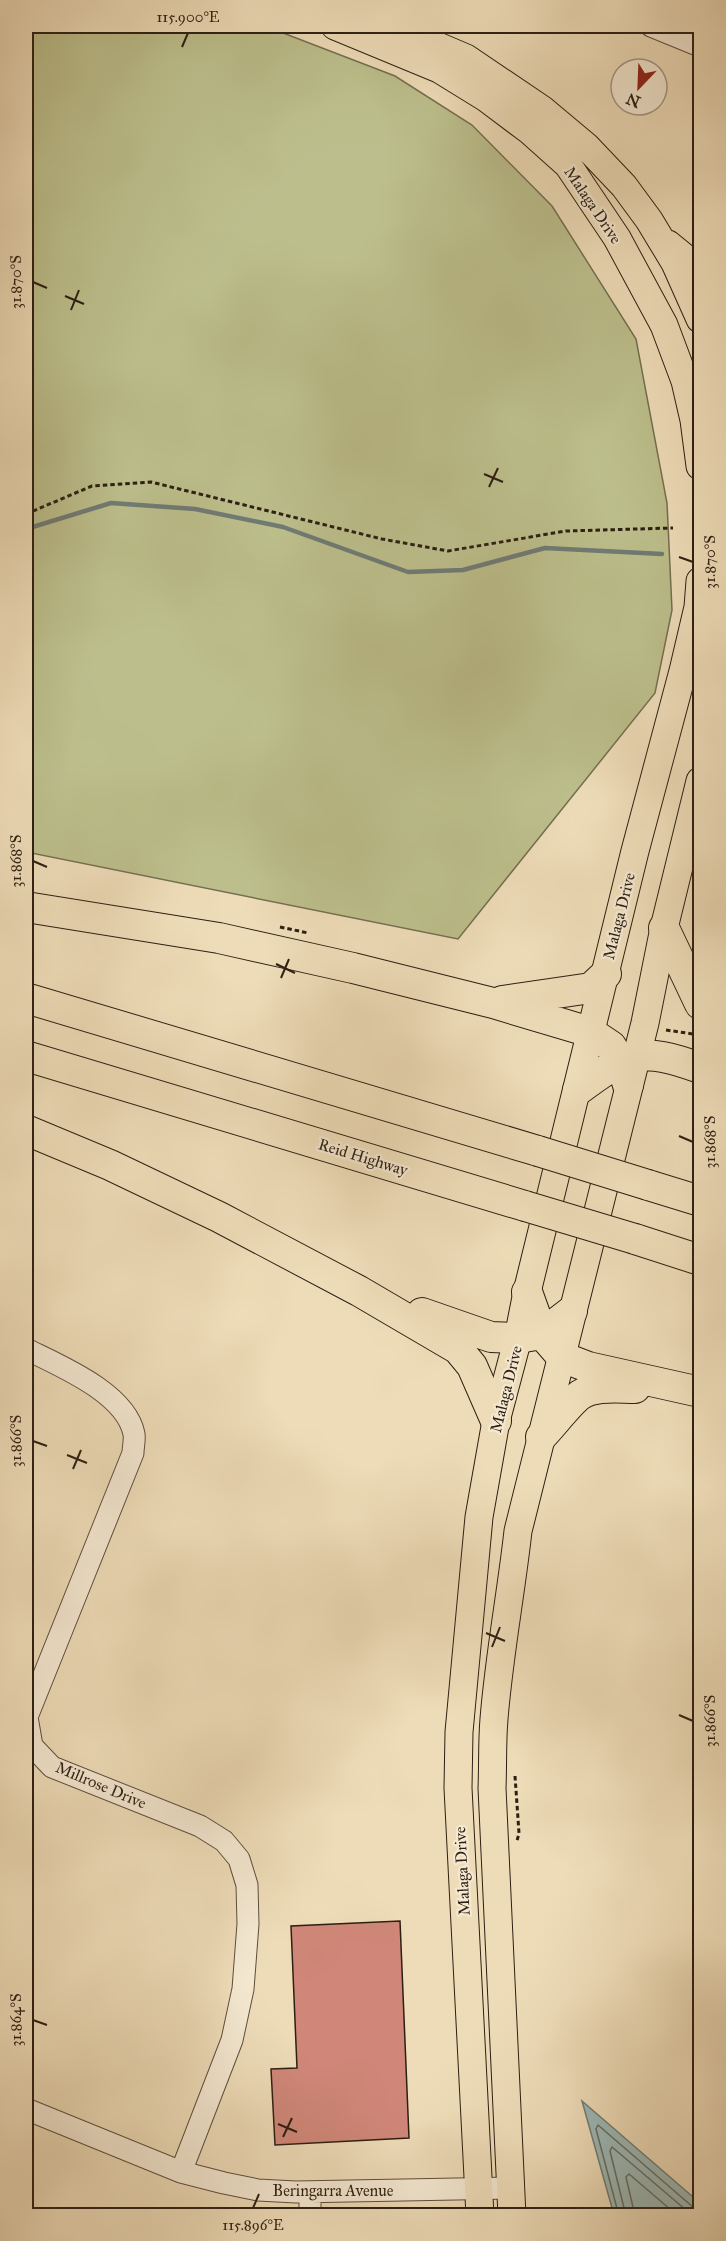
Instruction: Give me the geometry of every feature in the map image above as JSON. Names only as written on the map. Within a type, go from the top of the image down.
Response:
[{"type":"highway","points":[[26,907],[219,938],[493,1003],[590,1032],[610,1046],[629,1067]]},
{"type":"highway","points":[[664,928],[700,1004]]},
{"type":"highway","points":[[493,1003],[591,988],[606,974]]},
{"type":"highway","points":[[26,998],[700,1201]]},
{"type":"highway","points":[[578,1090],[603,1071],[629,1067],[662,1055],[700,1068]]},
{"type":"highway","name":"Reid Highway","points":[[26,1056],[700,1260]]},
{"type":"highway","points":[[26,1130],[110,1165],[180,1198],[359,1291],[458,1349],[472,1366],[496,1421]]},
{"type":"highway","points":[[359,1291],[491,1337],[530,1336],[572,1311]]},
{"type":"highway","points":[[527,1292],[530,1336]]},
{"type":"highway","points":[[530,1336],[562,1357],[588,1367],[700,1393]]},
{"type":"highway","points":[[541,1437],[578,1396],[589,1391],[611,1388],[700,1393]]},
{"type":"main road","name":"Malaga Drive","points":[[335,26],[439,69],[486,98],[538,138],[568,165],[617,238],[667,335],[685,381],[694,420],[700,466]]},
{"type":"main road","name":"Malaga Drive","points":[[391,26],[466,58],[543,110],[586,146],[624,186],[660,238],[675,263],[700,317]]},
{"type":"main road","points":[[660,238],[700,270]]},
{"type":"main road","points":[[667,335],[700,317]]},
{"type":"main road","name":"Malaga Drive","points":[[527,1292],[635,851],[683,671],[698,607],[700,581]]},
{"type":"main road","name":"Malaga Drive","points":[[512,2216],[493,1800],[494,1720],[518,1531],[562,1357],[629,1067],[645,1023],[664,928],[700,781]]},
{"type":"main road","name":"Malaga Drive","points":[[480,2216],[458,1788],[463,1675],[479,1517],[496,1421],[530,1336]]},
{"type":"street","points":[[651,26],[700,46]]},
{"type":"street","name":"Millrose Drive","points":[[26,1349],[95,1386],[108,1396],[128,1418],[134,1435],[133,1453],[27,1717],[32,1746],[52,1767],[200,1826],[224,1840],[239,1859],[247,1885],[248,1924],[243,1989],[232,2040],[181,2172]]},
{"type":"street","name":"Beringarra Avenue","points":[[26,2109],[181,2172],[258,2190],[310,2192],[511,2188]]},
{"type":"street","points":[[310,2192],[310,2216]]},
{"type":"path","points":[[26,514],[92,486],[151,482],[382,539],[448,551],[566,531],[674,528]]},
{"type":"path","points":[[645,1023],[669,1031],[700,1035]]},
{"type":"green space","points":[[26,26],[265,26],[395,76],[472,125],[552,206],[636,339],[667,503],[672,610],[655,693],[458,939],[26,852]]},
{"type":"water","points":[[582,2101],[700,2203],[700,2215],[614,2215]]},
{"type":"building","points":[[400,1921],[409,2138],[275,2145],[271,2069],[297,2068],[291,1926]]},
{"type":"waterway","points":[[26,529],[111,503],[195,509],[283,527],[408,572],[463,570],[545,548],[662,554]]}]
